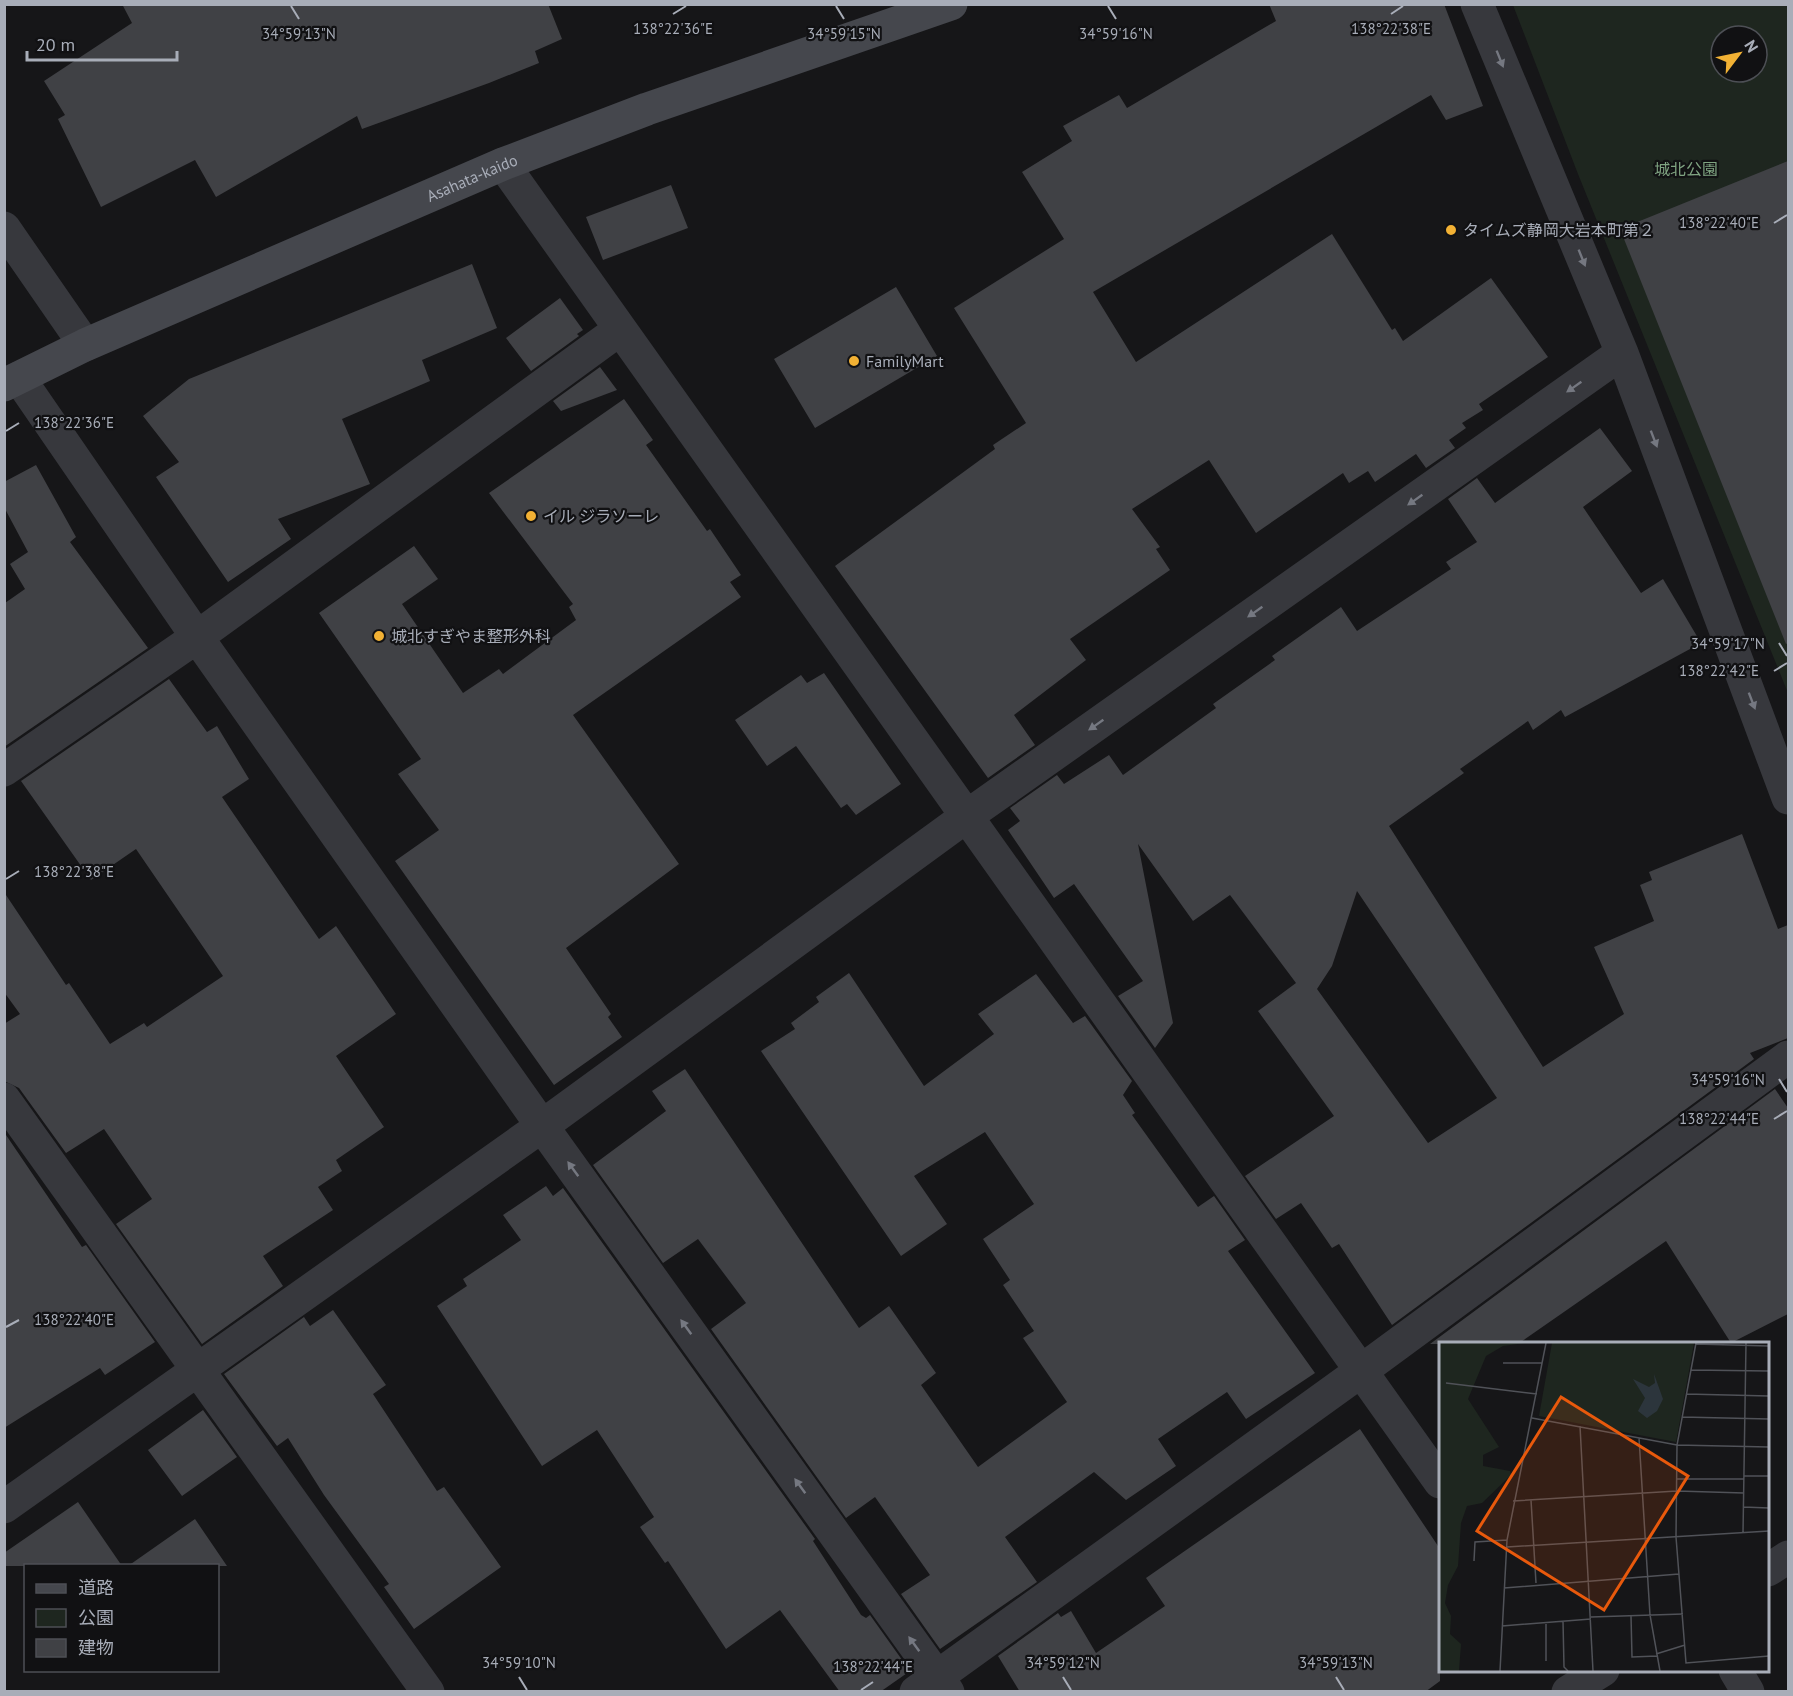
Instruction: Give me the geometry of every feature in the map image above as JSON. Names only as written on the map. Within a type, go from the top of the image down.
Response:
[{"type":"street","name":"Asahata-kaido","points":[[12,382],[85,345],[503,164],[647,109],[951,4]]},
{"type":"street","points":[[1478,4],[1622,354],[1788,798]]},
{"type":"street","points":[[503,164],[1439,1481]]},
{"type":"street","points":[[4,228],[85,345]]},
{"type":"street","points":[[4,770],[197,637],[619,330]]},
{"type":"street","points":[[4,1507],[542,1126],[968,816],[1622,354]]},
{"type":"street","points":[[12,382],[197,637],[934,1686],[1788,1057]]},
{"type":"street","points":[[4,1100],[428,1692]]},
{"type":"street","points":[[1769,1569],[1788,1557]]},
{"type":"street","points":[[1737,1672],[1748,1692]]},
{"type":"green space","name":"城北公園","points":[[1513,5],[1788,5],[1788,693],[1578,174]]},
{"type":"building","points":[[122,4],[548,4],[562,39],[535,51],[539,63],[489,83],[362,129],[357,116],[216,197],[195,160],[101,207],[58,119],[65,115],[44,81],[132,23]]},
{"type":"building","points":[[1269,4],[1444,4],[1483,106],[1446,120],[1431,95],[1093,292],[1136,362],[1332,234],[1392,330],[1395,328],[1403,341],[1491,278],[1548,357],[1479,404],[1483,410],[1462,423],[1466,428],[1449,440],[1455,448],[1426,468],[1416,454],[1375,482],[1368,471],[1349,483],[1343,473],[1256,533],[1209,460],[1132,509],[1160,547],[1156,549],[1170,570],[1070,639],[1086,660],[1014,715],[1035,745],[988,778],[835,566],[995,449],[993,445],[1026,423],[954,308],[1064,239],[1022,172],[1072,141],[1063,126],[1119,95],[1127,108],[1276,21]]},
{"type":"building","points":[[1788,161],[1788,643],[1786,644],[1620,229]]},
{"type":"building","points":[[671,185],[688,228],[603,260],[586,217]]},
{"type":"building","points":[[472,264],[497,328],[422,360],[430,381],[342,419],[370,484],[278,519],[291,539],[228,582],[156,477],[179,462],[143,416],[189,379]]},
{"type":"building","points":[[896,287],[937,356],[815,428],[774,359]]},
{"type":"building","points":[[560,298],[583,330],[577,334],[579,336],[531,371],[506,338]]},
{"type":"building","points":[[600,367],[617,390],[561,411],[553,401]]},
{"type":"building","points":[[624,399],[653,440],[646,445],[707,531],[710,529],[741,575],[730,582],[741,597],[573,715],[679,864],[566,948],[611,1014],[608,1017],[622,1037],[554,1085],[395,861],[439,830],[398,774],[421,759],[319,613],[414,546],[438,579],[402,604],[463,693],[499,669],[503,674],[576,620],[569,607],[573,604],[489,493]]},
{"type":"building","points":[[1600,428],[1632,471],[1583,507],[1641,593],[1663,579],[1701,643],[1565,717],[1561,710],[1533,730],[1528,721],[1460,769],[1464,773],[1389,826],[1543,1067],[1624,1014],[1594,947],[1654,921],[1640,885],[1652,880],[1649,872],[1742,834],[1778,929],[1788,925],[1788,1038],[1750,1053],[1754,1059],[1392,1325],[1339,1244],[1332,1248],[1301,1203],[1276,1219],[1245,1176],[1334,1116],[1258,1011],[1296,983],[1230,895],[1193,921],[1138,844],[1173,1023],[1155,1048],[1118,996],[1143,981],[1074,884],[1054,898],[1008,830],[1020,821],[1010,808],[1057,775],[1064,784],[1109,755],[1123,775],[1216,708],[1213,704],[1275,660],[1272,656],[1341,607],[1357,631],[1451,569],[1446,562],[1477,542],[1448,499],[1477,478],[1495,503]],"holes":[[[1357,891],[1497,1098],[1428,1143],[1317,989],[1332,966]]]},
{"type":"building","points":[[36,465],[76,537],[70,542],[148,648],[4,747],[5,603],[25,589],[10,564],[28,552],[4,507],[4,482]]},
{"type":"building","points":[[824,673],[901,784],[856,815],[847,804],[841,808],[796,746],[767,766],[735,720],[801,675],[807,683]]},
{"type":"building","points":[[169,679],[207,732],[217,726],[249,779],[222,797],[319,939],[336,926],[396,1014],[336,1056],[384,1127],[336,1160],[342,1171],[318,1187],[333,1210],[263,1256],[283,1286],[202,1344],[116,1224],[152,1199],[104,1129],[66,1153],[19,1088],[4,1081],[4,1024],[20,1014],[4,992],[4,892],[66,985],[69,983],[110,1044],[144,1023],[147,1027],[223,976],[136,849],[91,880],[21,781]]},
{"type":"building","points":[[849,973],[924,1086],[994,1034],[978,1014],[1036,974],[1073,1023],[1085,1016],[1132,1081],[1123,1095],[1135,1113],[1132,1115],[1198,1207],[1214,1196],[1245,1240],[1228,1251],[1315,1373],[1246,1419],[1227,1392],[1158,1439],[1176,1466],[1126,1500],[1094,1472],[1005,1537],[1037,1582],[940,1649],[901,1594],[930,1575],[875,1497],[846,1518],[711,1329],[746,1303],[698,1239],[663,1263],[593,1165],[666,1111],[652,1091],[685,1069],[859,1328],[889,1306],[936,1373],[921,1385],[978,1467],[1067,1402],[1023,1338],[1034,1331],[1003,1285],[1010,1280],[983,1239],[1034,1204],[985,1132],[914,1176],[947,1224],[901,1256],[761,1051],[795,1029],[791,1023],[819,1002],[816,997]]},
{"type":"building","points":[[1775,1089],[1788,1108],[1788,1314],[1730,1342],[1666,1241],[1521,1342],[1439,1342],[1439,1344],[1430,1344]]},
{"type":"building","points":[[4,1132],[82,1247],[86,1245],[155,1342],[105,1375],[100,1368],[4,1428]]},
{"type":"building","points":[[546,1186],[553,1196],[563,1188],[815,1539],[813,1541],[861,1615],[866,1618],[870,1615],[910,1671],[880,1692],[840,1692],[780,1610],[726,1649],[668,1561],[665,1563],[640,1527],[654,1517],[597,1430],[542,1466],[437,1306],[467,1286],[463,1279],[521,1240],[503,1215]]},
{"type":"building","points":[[333,1310],[386,1385],[373,1394],[437,1491],[444,1487],[501,1567],[414,1629],[384,1587],[389,1584],[324,1495],[288,1438],[277,1446],[224,1374],[304,1317],[310,1326]]},
{"type":"building","points":[[203,1410],[237,1457],[182,1496],[148,1450]]},
{"type":"building","points":[[1360,1429],[1439,1548],[1440,1681],[1425,1692],[1020,1692],[998,1656],[1058,1613],[1061,1617],[1071,1611],[1096,1653],[1165,1606],[1146,1578]]},
{"type":"building","points":[[78,1502],[121,1564],[4,1566],[4,1553]]},
{"type":"building","points":[[195,1519],[227,1566],[219,1566],[219,1564],[131,1564]]},
{"type":"place","name":"タイムズ静岡大岩本町第２","points":[[1451,230]]},
{"type":"place","name":"FamilyMart","points":[[854,361]]},
{"type":"place","name":"イル ジラソーレ","points":[[531,516]]},
{"type":"place","name":"城北すぎやま整形外科","points":[[379,636]]}]
